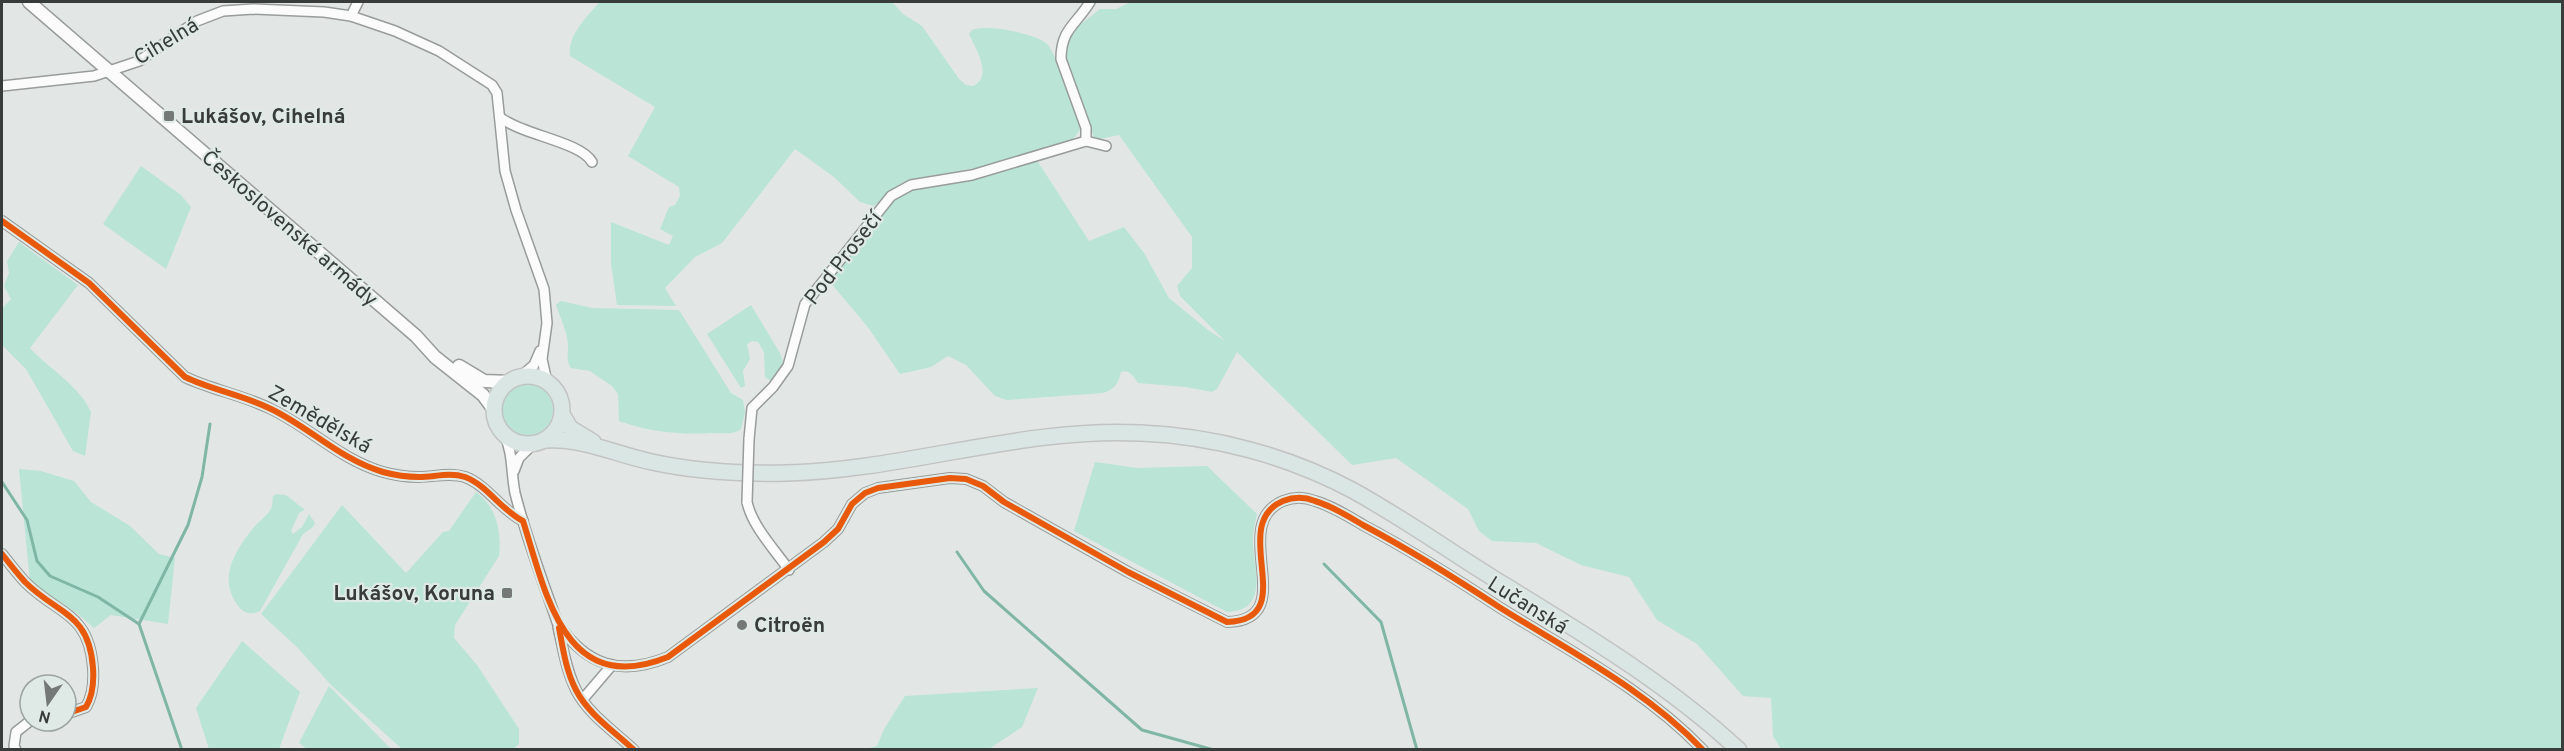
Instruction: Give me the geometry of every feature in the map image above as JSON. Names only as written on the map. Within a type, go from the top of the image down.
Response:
[{"type":"main road","name":"Československé armády","points":[[515,379],[534,377],[548,382]]},
{"type":"main road","points":[[494,410],[499,394],[515,379]]},
{"type":"main road","points":[[548,382],[559,396],[562,414],[567,424],[579,435],[618,453]]},
{"type":"main road","name":"Československé armády","points":[[494,410],[498,427],[504,434]]},
{"type":"main road","points":[[539,442],[556,429],[562,414]]},
{"type":"main road","points":[[504,434],[517,442],[568,441],[684,468],[756,473],[833,468],[976,446],[1100,433],[1183,436],[1233,445],[1294,465],[1361,495],[1670,690],[1739,750]]},
{"type":"street","name":"Československé armády","points":[[28,2],[416,336],[479,379],[494,383],[515,379]]},
{"type":"street","points":[[351,16],[358,2]]},
{"type":"street","points":[[1090,2],[1065,32],[1061,59],[1086,128],[1086,141],[1106,146]]},
{"type":"street","name":"Cihelná","points":[[2,86],[94,76],[139,61],[197,21],[223,11],[253,9],[324,12],[351,16],[395,31],[439,51],[492,85],[497,93],[506,171],[516,210],[544,289],[547,323],[542,364],[548,382]]},
{"type":"street","points":[[501,118],[535,135],[577,150],[592,162]]},
{"type":"street","name":"Pod Prosečí","points":[[789,570],[749,511],[747,502],[749,439],[752,408],[773,387],[788,366],[805,304],[891,196],[911,185],[972,175],[1086,141]]},
{"type":"street","name":"Zemědělská","points":[[2,220],[89,283],[185,377],[245,397],[273,410],[358,462],[381,472],[403,477],[454,475],[465,477],[476,482],[512,516],[523,521]]},
{"type":"street","name":"Československé armády","points":[[416,336],[435,357],[483,395],[494,410]]},
{"type":"street","points":[[515,379],[534,365],[544,340]]},
{"type":"street","name":"Československé armády","points":[[504,434],[509,445],[513,477],[523,521],[557,622],[566,636],[581,651],[592,658],[612,665],[639,667],[668,657],[789,570],[838,529],[858,498],[878,488],[950,478],[966,479],[983,486],[1004,502],[1037,520]]},
{"type":"street","points":[[513,477],[519,458],[539,442]]},
{"type":"street","name":"Lučanská","points":[[1037,520],[1227,622],[1241,621],[1254,616],[1261,601],[1264,581],[1259,532],[1268,514],[1282,502],[1293,499],[1302,498],[1325,505],[1391,540],[1612,676],[1664,713],[1703,750]]},
{"type":"street","points":[[2,554],[26,583],[79,624],[90,643],[93,669],[92,694],[86,707],[78,710]]},
{"type":"street","points":[[557,622],[566,664],[576,691],[596,715],[634,750]]},
{"type":"street","points":[[583,699],[612,665]]},
{"type":"street","points":[[16,750],[14,746],[18,730]]},
{"type":"green space","points":[[600,2],[892,2],[903,14],[922,26],[959,79],[966,85],[973,86],[982,76],[983,69],[969,34],[972,30],[988,28],[1022,33],[1041,40],[1051,50],[1072,99],[1080,130],[1073,139],[997,164],[909,180],[895,187],[874,206],[860,202],[834,177],[795,149],[722,243],[695,257],[665,288],[676,306],[617,305],[611,263],[611,222],[669,245],[673,236],[660,229],[669,207],[675,205],[680,196],[679,187],[628,156],[655,107],[570,56],[575,34]]},
{"type":"green space","points":[[1131,2],[2562,2],[2562,749],[1781,749],[1773,736],[1771,698],[1743,696],[1697,644],[1657,620],[1629,577],[1581,565],[1536,543],[1492,541],[1479,531],[1468,509],[1396,458],[1352,465],[1237,352],[1217,389],[1212,392],[1186,387],[1138,383],[1131,374],[1124,371],[1121,372],[1115,386],[1103,393],[1007,400],[995,396],[966,365],[948,356],[931,367],[900,374],[867,326],[829,281],[866,228],[900,195],[914,187],[1034,161],[1038,162],[1089,241],[1124,227],[1144,253],[1169,298],[1225,341],[1180,296],[1177,286],[1192,268],[1192,237],[1119,135],[1095,140],[1064,58],[1067,35],[1100,9],[1116,9]]},
{"type":"green space","points":[[141,166],[181,195],[191,207],[166,269],[103,224]]},
{"type":"green space","points":[[19,242],[78,285],[30,348],[71,385],[86,402],[91,412],[85,456],[73,451],[26,369],[2,345],[2,309],[11,299],[4,286],[9,273],[7,261]]},
{"type":"green space","points":[[561,301],[592,308],[679,310],[731,393],[743,400],[745,412],[741,429],[727,433],[689,434],[642,428],[619,421],[618,394],[612,386],[590,371],[571,368],[569,365],[566,334],[556,305]]},
{"type":"green space","points":[[751,305],[780,353],[784,365],[771,381],[765,377],[764,352],[758,342],[752,341],[747,344],[750,359],[743,371],[745,386],[741,388],[707,334]]},
{"type":"green space","points":[[522,384],[532,384],[546,391],[553,410],[546,429],[532,436],[522,436],[512,432],[505,425],[501,415],[501,405],[505,395],[512,388]]},
{"type":"green space","points":[[1095,462],[1137,468],[1207,466],[1257,514],[1253,540],[1256,587],[1249,605],[1240,610],[1227,612],[1074,531]]},
{"type":"green space","points":[[19,469],[41,471],[74,481],[91,502],[130,526],[159,554],[175,558],[168,624],[111,615],[94,628],[78,614],[30,582]]},
{"type":"green space","points":[[476,492],[493,512],[496,520],[499,556],[455,625],[454,638],[477,665],[519,729],[519,744],[512,750],[402,749],[331,685],[298,648],[261,614],[342,505],[406,573],[443,532],[449,531]]},
{"type":"green space","points":[[286,495],[305,510],[299,513],[291,531],[293,534],[302,527],[309,514],[315,523],[303,534],[260,611],[249,613],[239,607],[233,597],[229,586],[231,566],[240,546],[269,512],[273,496]]},
{"type":"green space","points":[[242,641],[300,692],[279,749],[209,749],[196,708]]},
{"type":"green space","points":[[329,686],[391,749],[307,749],[299,743]]},
{"type":"green space","points":[[1038,688],[1022,727],[989,749],[866,749],[877,746],[884,729],[905,696]]},
{"type":"waterway","points":[[139,624],[188,525],[202,477],[210,424]]},
{"type":"waterway","points":[[2,482],[27,520],[37,561],[50,576],[98,597],[139,624],[182,750]]},
{"type":"waterway","points":[[957,552],[984,591],[1142,730],[1214,750]]},
{"type":"waterway","points":[[1324,564],[1381,622],[1417,750]]},
{"type":"cycle path","points":[[2,221],[89,283],[185,377],[271,409],[339,452],[368,467],[405,476],[465,477],[480,486],[523,521],[541,579],[565,632],[582,651],[605,664],[633,666],[668,657],[824,542],[838,529],[852,504],[865,493],[878,488],[950,478],[966,479],[983,486],[1004,502],[1128,572],[1227,622],[1249,617],[1260,606],[1263,589],[1261,530],[1267,513],[1283,501],[1303,498],[1334,508],[1398,544],[1606,672],[1656,708],[1703,750]]},
{"type":"cycle path","points":[[2,554],[25,582],[70,616],[85,636],[90,650],[93,683],[92,693],[86,707],[78,710]]},
{"type":"cycle path","points":[[559,628],[567,668],[581,699],[595,715],[634,750]]},
{"type":"place","name":"Lukášov, Cihelná","points":[[169,116]]},
{"type":"place","name":"Lukášov, Koruna","points":[[507,593]]},
{"type":"place","name":"Citroën","points":[[742,625]]}]
